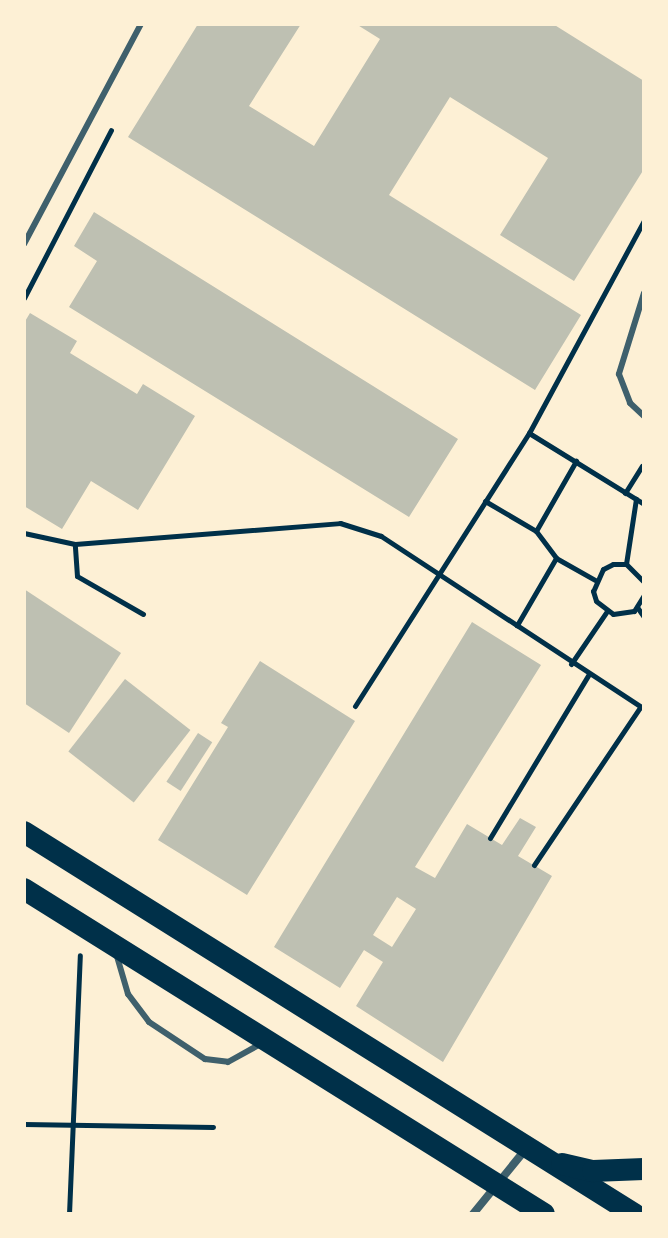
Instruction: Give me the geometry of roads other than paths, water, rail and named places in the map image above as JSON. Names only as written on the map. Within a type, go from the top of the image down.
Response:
[{"type":"highway","points":[[24,832],[528,1152],[634,1214]]},
{"type":"highway","points":[[24,889],[496,1185],[527,1208],[544,1214]]},
{"type":"highway","points":[[528,1152],[593,1171],[644,1169]]},
{"type":"street","points":[[473,1214],[528,1152]]},
{"type":"lane","points":[[24,244],[141,24]]},
{"type":"lane","points":[[644,295],[619,374],[630,403],[644,416]]},
{"type":"lane","points":[[114,946],[128,994],[149,1022],[205,1059],[228,1062],[267,1041]]}]
